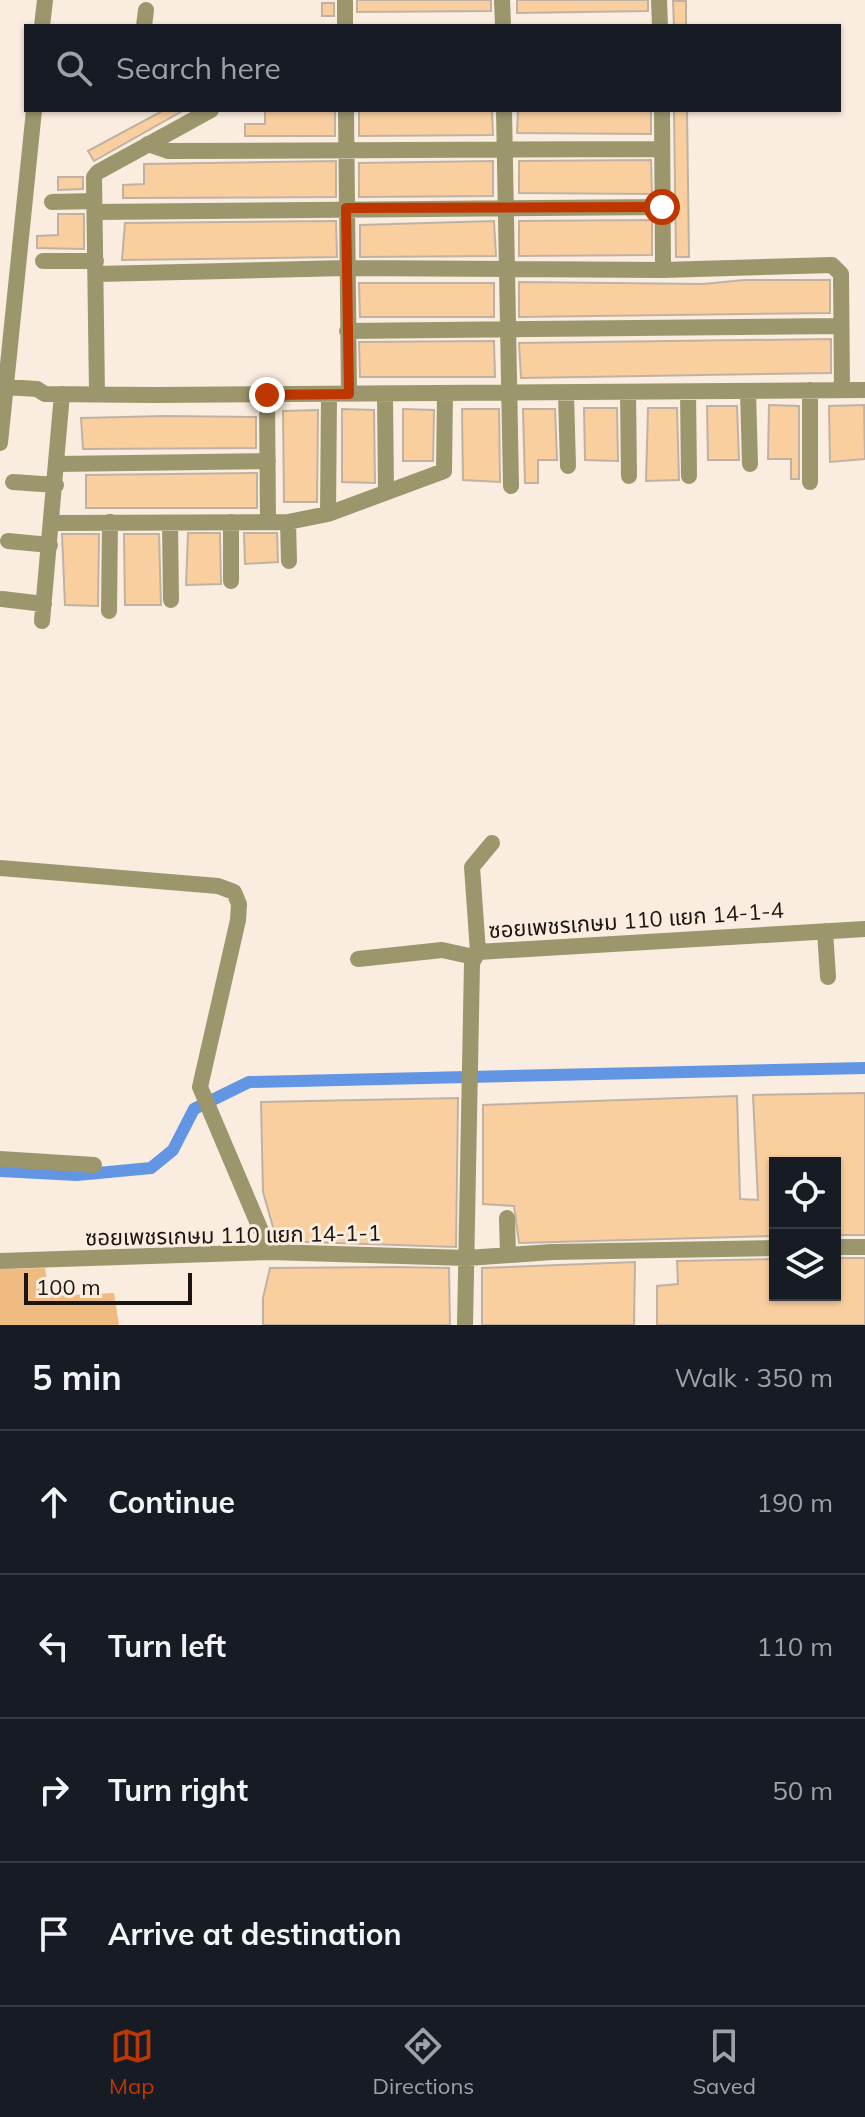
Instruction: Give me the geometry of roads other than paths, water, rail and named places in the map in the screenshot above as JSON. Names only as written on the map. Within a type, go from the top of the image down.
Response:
[{"type":"street","points":[[42,24],[45,0]]},
{"type":"street","points":[[345,0],[345,24]]},
{"type":"street","points":[[502,0],[503,24]]},
{"type":"street","points":[[659,0],[660,24]]},
{"type":"street","points":[[0,443],[34,112]]},
{"type":"street","points":[[97,394],[94,177],[207,112]]},
{"type":"street","points":[[346,112],[349,394]]},
{"type":"street","points":[[504,112],[511,486]]},
{"type":"street","points":[[662,112],[663,270]]},
{"type":"street","points":[[148,144],[168,151],[345,147],[662,149]]},
{"type":"street","points":[[52,202],[94,206],[662,207]]},
{"type":"street","points":[[43,261],[96,268],[663,270],[832,265],[841,274],[842,390]]},
{"type":"street","points":[[347,331],[507,332],[841,326]]},
{"type":"street","points":[[5,392],[37,389],[54,394],[445,395],[865,390]]},
{"type":"street","points":[[810,390],[810,482]]},
{"type":"street","points":[[748,391],[750,464]]},
{"type":"street","points":[[688,392],[689,476]]},
{"type":"street","points":[[628,393],[629,476]]},
{"type":"street","points":[[2,599],[43,612],[56,485],[54,394]]},
{"type":"street","points":[[566,394],[568,466]]},
{"type":"street","points":[[267,395],[268,522]]},
{"type":"street","points":[[328,514],[329,395]]},
{"type":"street","points":[[385,395],[386,492]]},
{"type":"street","points":[[52,523],[288,522],[328,514],[444,471],[445,395]]},
{"type":"street","points":[[57,464],[268,461]]},
{"type":"street","points":[[13,482],[56,485]]},
{"type":"street","points":[[109,611],[110,522]]},
{"type":"street","points":[[231,522],[231,581]]},
{"type":"street","points":[[288,522],[289,561]]},
{"type":"street","points":[[170,523],[171,600]]},
{"type":"street","points":[[8,541],[50,545]]},
{"type":"street","points":[[358,959],[442,950],[476,954],[472,867],[492,843]]},
{"type":"street","points":[[0,868],[218,886],[234,892],[239,904],[238,920],[200,1087],[270,1252]]},
{"type":"street","name":"ซอยเพชรเกษม 110 แยก 14-1-4","points":[[465,1325],[476,954],[865,929]]},
{"type":"street","points":[[825,931],[828,977]]},
{"type":"street","points":[[0,1159],[94,1165]]},
{"type":"street","points":[[507,1218],[508,1255]]},
{"type":"street","points":[[841,1247],[865,1247]]},
{"type":"street","name":"ซอยเพชรเกษม 110 แยก 14-1-1","points":[[0,1261],[270,1252],[467,1258],[769,1248]]},
{"type":"waterway","points":[[0,1171],[77,1175],[151,1168],[173,1150],[194,1109],[249,1082],[865,1068]]}]
